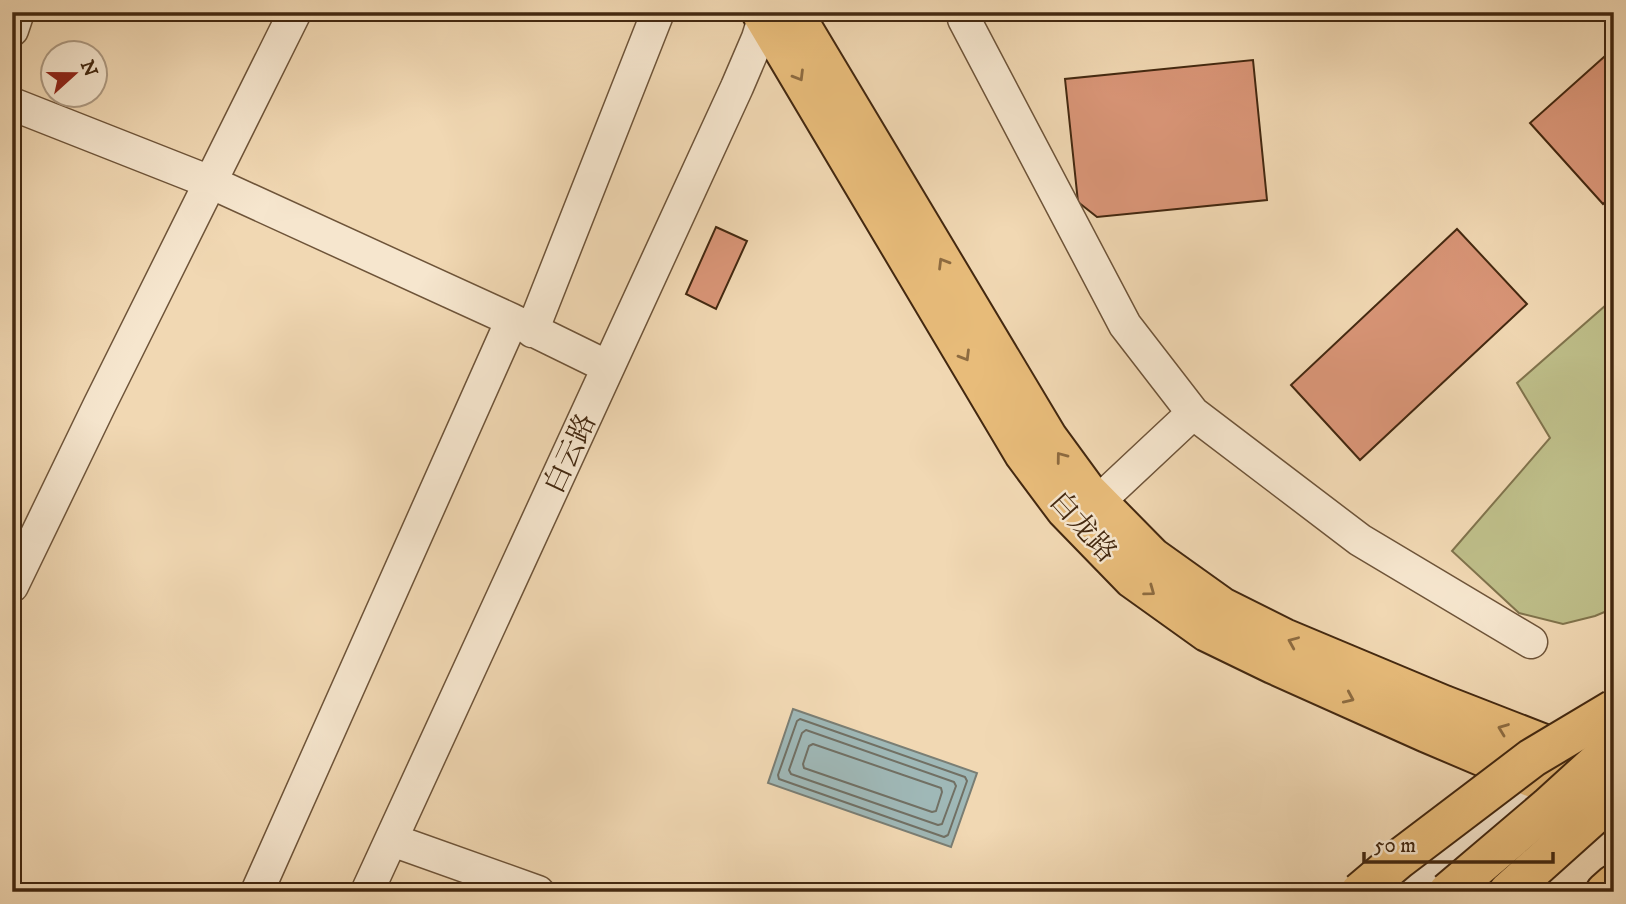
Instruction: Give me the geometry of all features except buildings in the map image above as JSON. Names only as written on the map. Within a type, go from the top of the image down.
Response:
[{"type":"main road","name":"白龙路","points":[[771,14],[1048,438],[1086,490],[1152,557],[1222,607],[1284,638],[1444,705],[1614,769]]},
{"type":"main road","name":"白龙路","points":[[771,14],[1024,454],[1065,509],[1133,579],[1207,632],[1273,664],[1614,811]]},
{"type":"main road","points":[[1360,892],[1532,758],[1614,709]]},
{"type":"main road","points":[[1448,892],[1614,747]]},
{"type":"main road","points":[[1502,892],[1614,795]]},
{"type":"main road","points":[[1508,892],[1614,795]]},
{"type":"main road","points":[[1606,892],[1614,885]]},
{"type":"street","points":[[12,30],[19,12]]},
{"type":"street","points":[[12,586],[295,12]]},
{"type":"street","points":[[257,892],[522,325],[658,12]]},
{"type":"street","points":[[963,12],[1001,93],[1125,325],[1193,413],[1360,540],[1531,642]]},
{"type":"street","name":"白云路","points":[[367,892],[771,14]]},
{"type":"street","points":[[12,104],[210,182],[608,367]]},
{"type":"street","points":[[1098,502],[1193,413]]},
{"type":"street","points":[[1398,892],[1530,777],[1614,695]]},
{"type":"street","points":[[392,840],[538,892]]},
{"type":"green space","points":[[1614,298],[1614,608],[1563,624],[1519,613],[1452,551],[1550,438],[1517,383]]},
{"type":"water","points":[[793,709],[977,773],[951,847],[768,783]]}]
